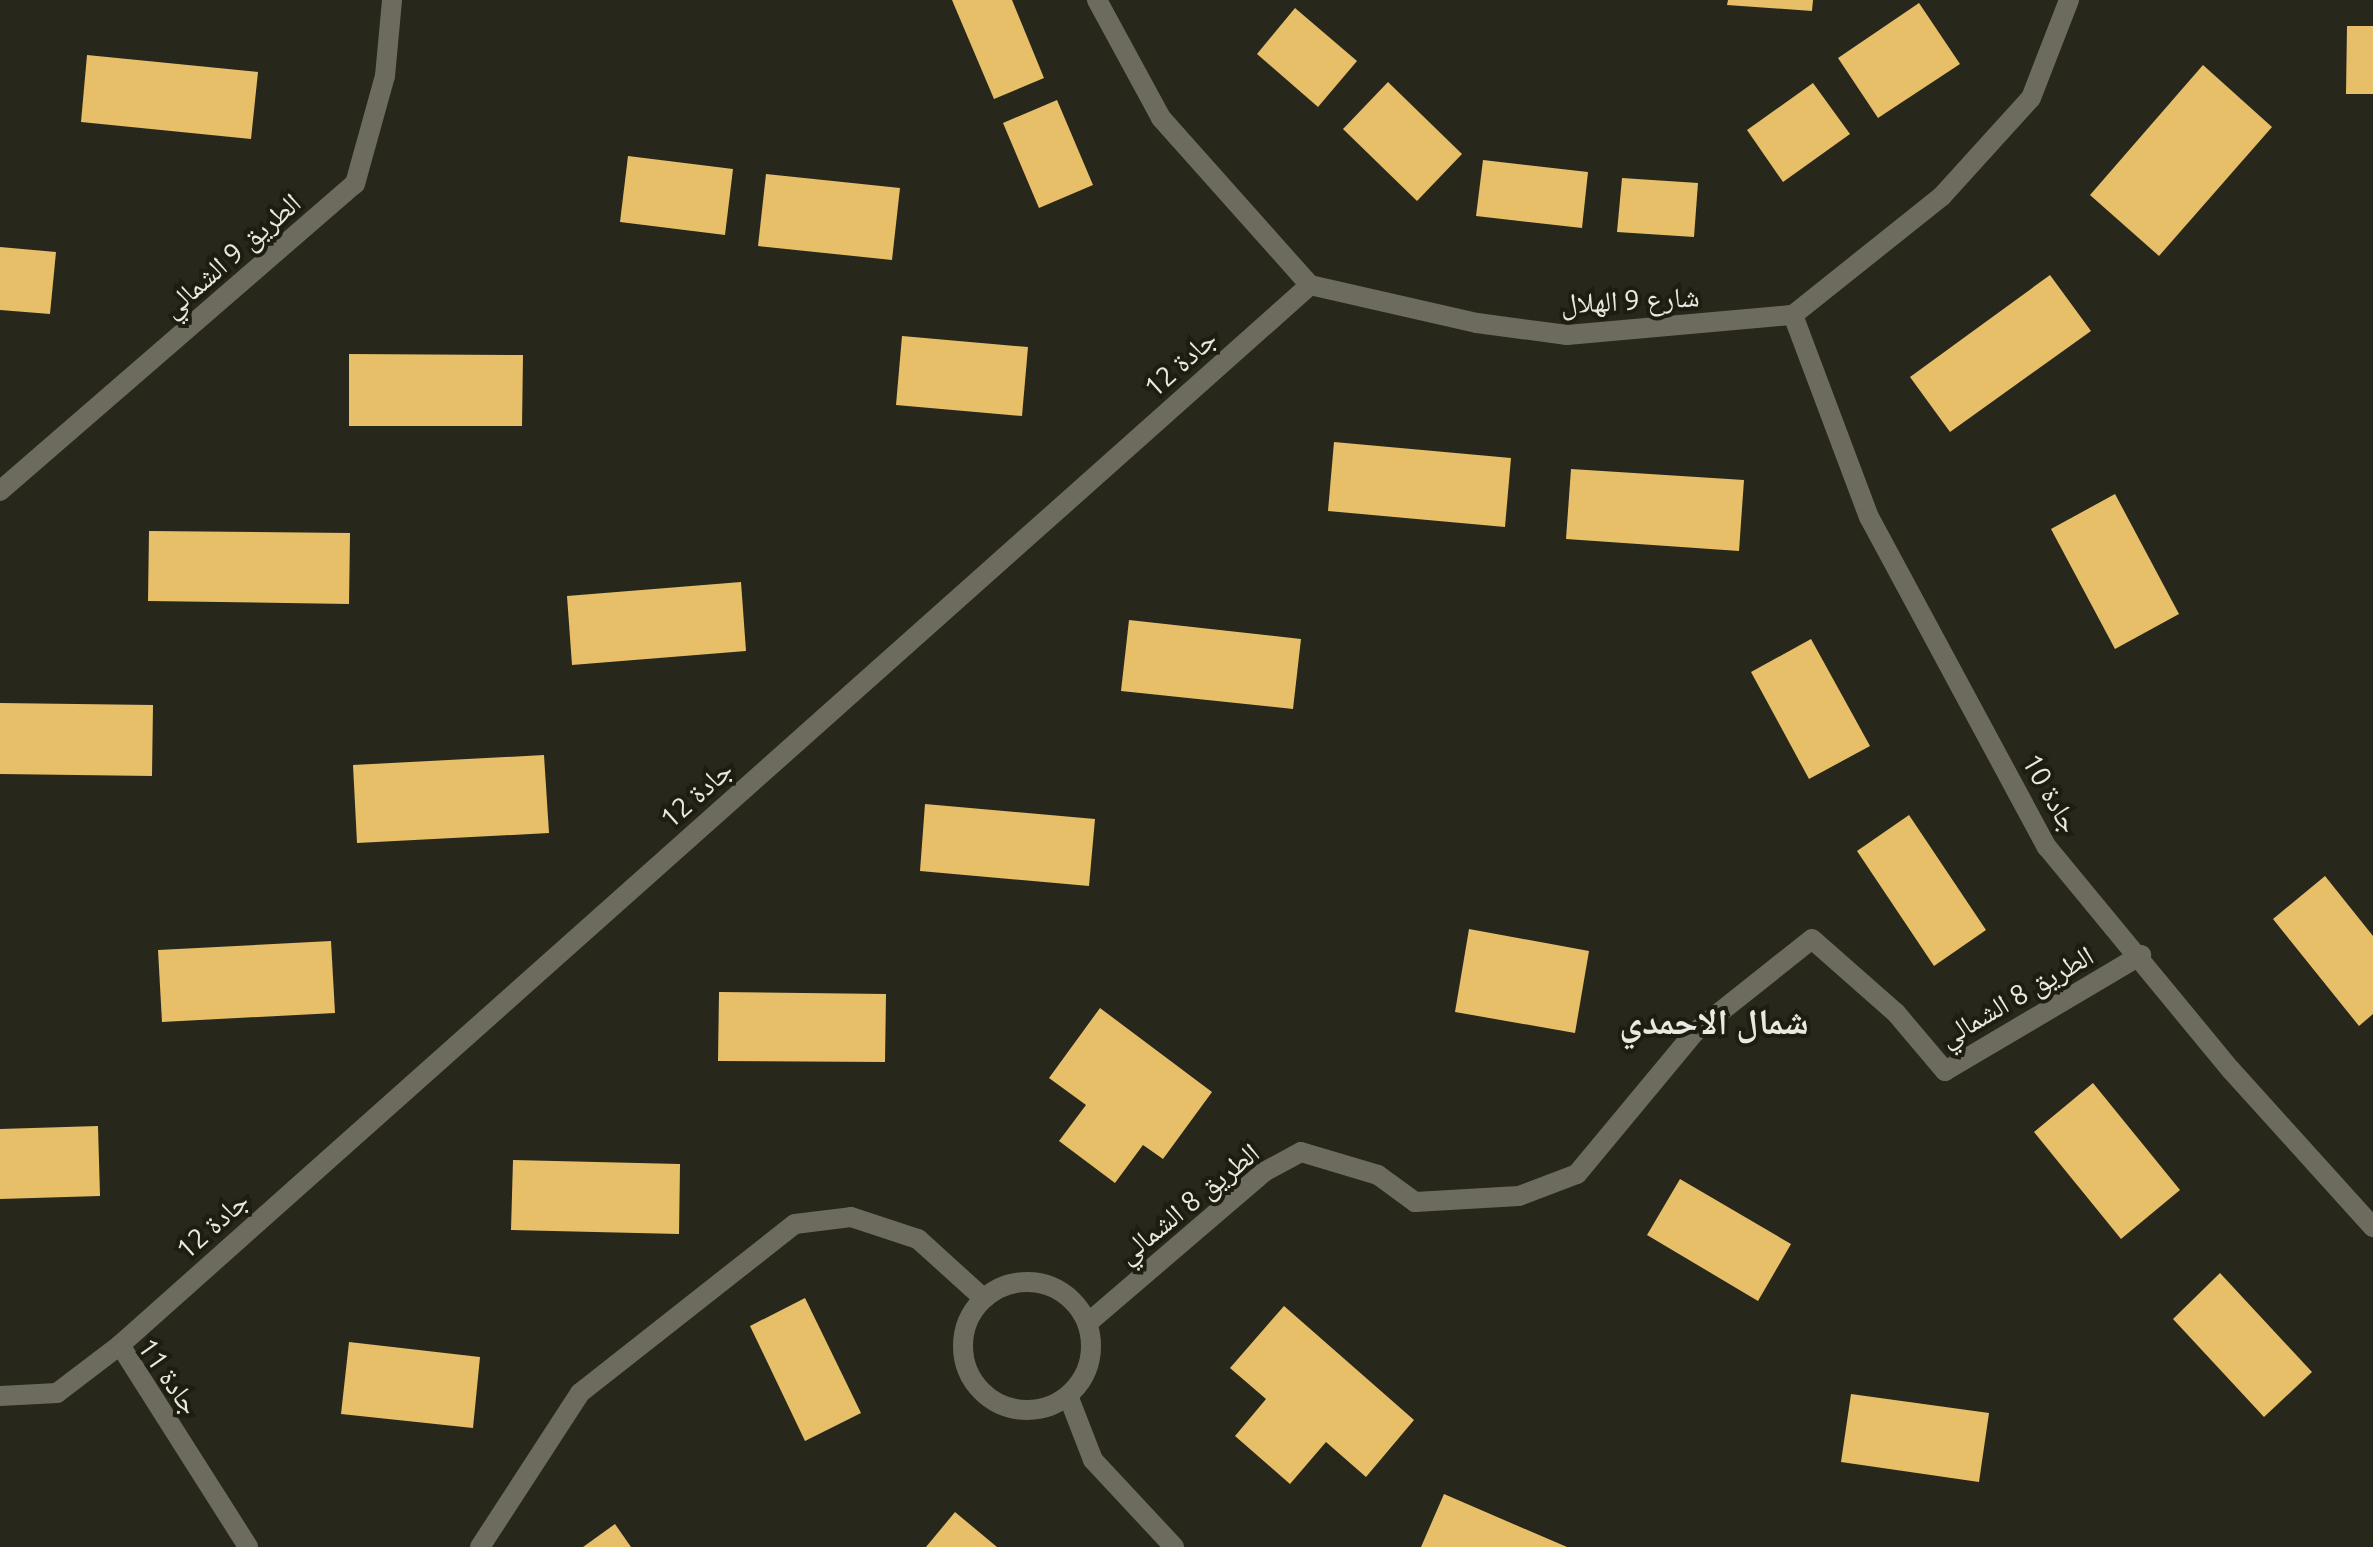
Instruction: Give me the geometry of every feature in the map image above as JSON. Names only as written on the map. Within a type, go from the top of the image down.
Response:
[{"type":"street","name":"الطريق 9 الشمالي","points":[[0,491],[355,184],[385,76],[392,0]]},
{"type":"street","points":[[1097,0],[1161,118],[1310,285]]},
{"type":"street","points":[[1793,315],[1942,196],[2031,98],[2069,0]]},
{"type":"street","name":"شارع 9 الهلال","points":[[1310,285],[1477,323],[1567,335],[1793,315]]},
{"type":"street","name":"جادة 12","points":[[120,1345],[1310,285]]},
{"type":"street","name":"جادة 10","points":[[1793,315],[1869,517],[2047,847],[2141,955],[2231,1070],[2373,1227]]},
{"type":"street","name":"الطريق 8 الشمالي","points":[[1089,1322],[1264,1172],[1301,1152],[1378,1175],[1415,1202],[1519,1196],[1577,1174],[1695,1032],[1812,939],[1896,1013],[1945,1071],[2141,955]]},
{"type":"street","points":[[480,1547],[580,1393],[795,1224],[851,1217],[918,1239],[983,1298]]},
{"type":"street","points":[[1042,1282],[1070,1296],[1089,1322],[1091,1363],[1069,1398],[1039,1412],[1006,1409],[978,1390],[963,1359],[965,1326],[983,1298],[1011,1283],[1042,1282]]},
{"type":"street","name":"جادة 11","points":[[0,1396],[57,1393],[120,1345],[248,1547]]},
{"type":"street","points":[[1069,1398],[1093,1460],[1174,1547]]},
{"type":"building","points":[[952,0],[1012,0],[1044,78],[994,99]]},
{"type":"building","points":[[1728,0],[1813,0],[1812,11],[1727,5]]},
{"type":"building","points":[[1919,3],[1960,64],[1878,118],[1838,58]]},
{"type":"building","points":[[1295,8],[1357,61],[1318,107],[1257,54]]},
{"type":"building","points":[[2347,26],[2373,26],[2373,94],[2346,94]]},
{"type":"building","points":[[87,55],[258,72],[251,139],[81,122]]},
{"type":"building","points":[[2203,65],[2272,127],[2159,256],[2090,195]]},
{"type":"building","points":[[1388,82],[1462,154],[1417,201],[1343,129]]},
{"type":"building","points":[[1813,83],[1850,134],[1783,182],[1747,130]]},
{"type":"building","points":[[1057,100],[1093,185],[1039,208],[1003,123]]},
{"type":"building","points":[[628,156],[733,169],[725,235],[620,222]]},
{"type":"building","points":[[1483,160],[1588,172],[1582,228],[1476,216]]},
{"type":"building","points":[[766,174],[900,188],[892,260],[758,246]]},
{"type":"building","points":[[1622,178],[1698,183],[1694,237],[1617,232]]},
{"type":"building","points":[[0,247],[56,252],[50,314],[0,310]]},
{"type":"building","points":[[2050,275],[2091,331],[1950,432],[1910,377]]},
{"type":"building","points":[[902,336],[1028,347],[1022,416],[896,405]]},
{"type":"building","points":[[349,354],[523,355],[522,426],[349,426]]},
{"type":"building","points":[[1334,442],[1511,458],[1505,527],[1328,511]]},
{"type":"building","points":[[1571,469],[1744,480],[1739,551],[1566,539]]},
{"type":"building","points":[[2115,494],[2179,614],[2115,649],[2051,529]]},
{"type":"building","points":[[149,531],[350,533],[349,604],[148,601]]},
{"type":"building","points":[[741,582],[746,651],[572,665],[567,596]]},
{"type":"building","points":[[1129,620],[1301,639],[1293,709],[1121,691]]},
{"type":"building","points":[[1811,639],[1870,746],[1809,779],[1751,672]]},
{"type":"building","points":[[0,703],[153,705],[152,776],[0,774]]},
{"type":"building","points":[[544,755],[549,833],[357,843],[353,765]]},
{"type":"building","points":[[925,804],[1095,819],[1089,886],[920,871]]},
{"type":"building","points":[[1909,815],[1986,930],[1934,966],[1857,851]]},
{"type":"building","points":[[2325,876],[2373,936],[2373,1014],[2359,1026],[2273,919]]},
{"type":"building","points":[[1469,929],[1589,951],[1575,1033],[1455,1012]]},
{"type":"building","points":[[331,941],[335,1013],[162,1022],[158,950]]},
{"type":"building","points":[[719,992],[886,994],[885,1062],[718,1061]]},
{"type":"building","points":[[1100,1008],[1212,1092],[1163,1159],[1143,1145],[1115,1183],[1059,1141],[1086,1105],[1049,1078]]},
{"type":"building","points":[[2093,1083],[2180,1190],[2121,1239],[2034,1132]]},
{"type":"building","points":[[98,1126],[100,1196],[0,1199],[0,1129]]},
{"type":"building","points":[[513,1160],[680,1164],[679,1234],[511,1230]]},
{"type":"building","points":[[1680,1179],[1791,1244],[1758,1301],[1647,1235]]},
{"type":"building","points":[[2220,1273],[2312,1372],[2264,1417],[2173,1319]]},
{"type":"building","points":[[805,1298],[861,1413],[805,1441],[750,1326]]},
{"type":"building","points":[[1284,1306],[1414,1420],[1366,1477],[1326,1442],[1290,1484],[1235,1436],[1266,1399],[1230,1368]]},
{"type":"building","points":[[349,1342],[480,1357],[473,1428],[341,1414]]},
{"type":"building","points":[[1851,1394],[1989,1413],[1979,1482],[1841,1462]]},
{"type":"building","points":[[1444,1494],[1518,1526],[1567,1547],[1421,1547]]},
{"type":"building","points":[[955,1512],[997,1547],[926,1547]]},
{"type":"building","points":[[615,1524],[631,1547],[583,1547]]},
{"type":"district","name":"شمال الاحمدي","points":[[1714,1021]]}]
